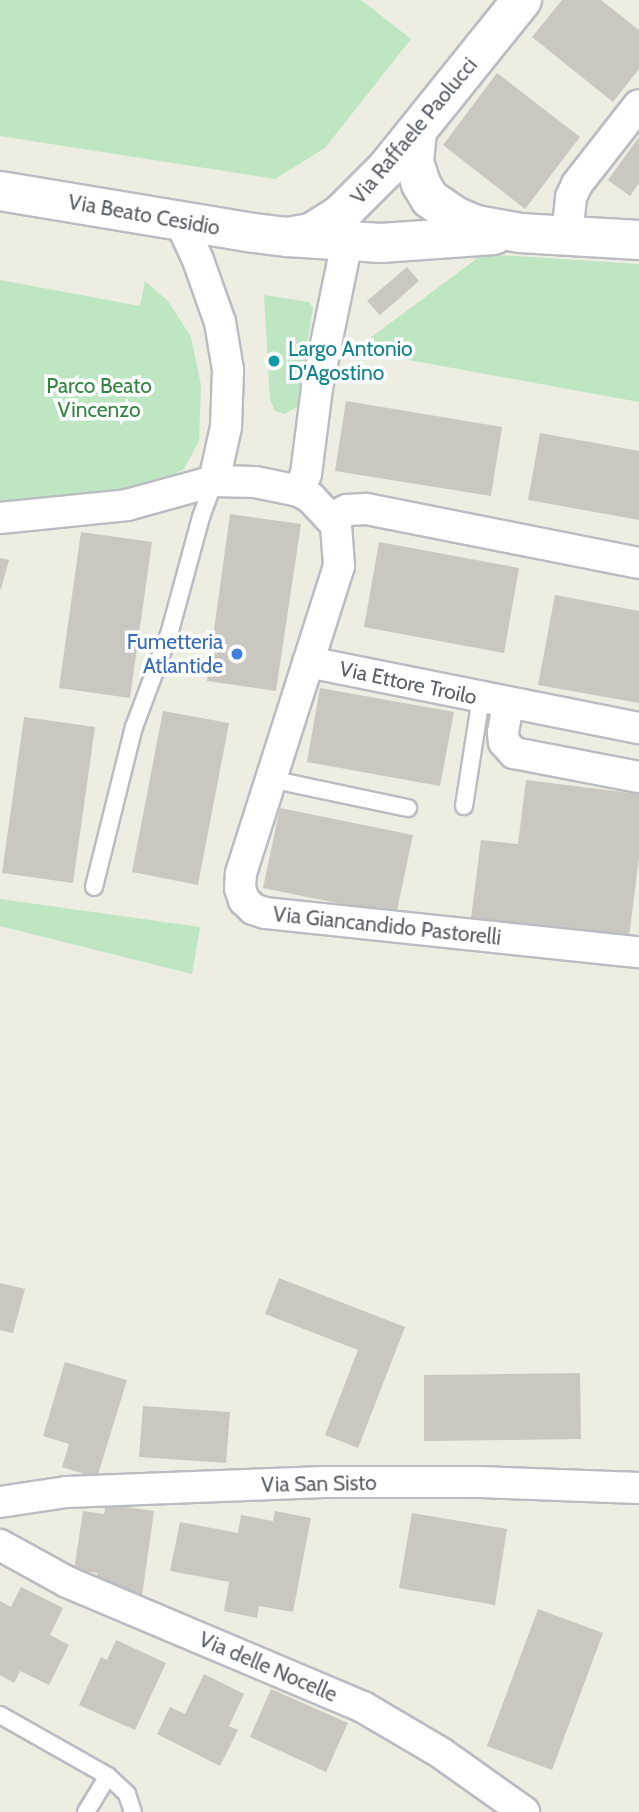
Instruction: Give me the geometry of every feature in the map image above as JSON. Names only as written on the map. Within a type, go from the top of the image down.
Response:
[{"type":"main road","name":"Via Raffaele Paolucci","points":[[288,237],[318,230],[341,214],[417,132],[522,0]]},
{"type":"main road","points":[[417,132],[414,145],[416,171],[430,199],[467,222],[520,233],[639,240]]},
{"type":"main road","name":"Via Beato Cesidio","points":[[0,191],[288,237],[347,242],[400,242],[520,233]]},
{"type":"street","points":[[567,236],[571,197],[577,184],[639,105]]},
{"type":"street","points":[[180,221],[198,260],[219,322],[228,370],[226,427],[214,481]]},
{"type":"street","points":[[299,491],[306,474],[317,388],[347,242]]},
{"type":"street","points":[[0,518],[127,505],[214,481],[244,481],[299,491],[311,498],[331,518],[347,510],[366,509],[639,563]]},
{"type":"street","name":"Via Giancandido Pastorelli","points":[[331,518],[339,538],[339,566],[239,881],[244,900],[253,909],[432,933],[639,952]]},
{"type":"street","name":"Via Ettore Troilo","points":[[309,662],[639,728]]},
{"type":"street","points":[[495,701],[503,738],[514,753],[639,777]]},
{"type":"street","name":"Via San Sisto","points":[[0,1502],[66,1492],[324,1482],[480,1482],[639,1488]]},
{"type":"street","name":"Via delle Nocelle","points":[[0,1545],[67,1582],[363,1707],[441,1753],[524,1812]]},
{"type":"lane","points":[[94,887],[134,727],[170,631],[201,517],[214,481]]},
{"type":"lane","points":[[464,806],[495,701]]},
{"type":"lane","points":[[270,779],[408,808]]},
{"type":"lane","points":[[0,1715],[108,1776],[127,1794],[133,1812]]},
{"type":"lane","points":[[86,1812],[108,1776]]},
{"type":"green space","points":[[0,0],[361,0],[411,39],[325,148],[275,179],[0,136]]},
{"type":"green space","points":[[483,254],[639,264],[639,402],[354,350]]},
{"type":"green space","name":"Parco Beato Vincenzo","points":[[0,280],[140,306],[145,281],[168,301],[191,337],[201,385],[199,441],[184,469],[150,487],[0,505]]},
{"type":"green space","points":[[264,295],[309,302],[313,308],[297,407],[284,414],[275,411],[270,400]]},
{"type":"green space","points":[[0,899],[200,927],[192,974],[0,926]]},
{"type":"building","points":[[562,0],[601,0],[639,30],[639,69],[613,102],[532,37]]},
{"type":"building","points":[[497,73],[580,137],[525,209],[443,145]]},
{"type":"building","points":[[639,137],[639,183],[630,196],[608,180]]},
{"type":"building","points":[[407,267],[419,281],[380,315],[367,301]]},
{"type":"building","points":[[346,401],[502,427],[491,496],[335,471]]},
{"type":"building","points":[[540,433],[639,451],[639,520],[528,500]]},
{"type":"building","points":[[230,514],[301,524],[276,691],[207,681]]},
{"type":"building","points":[[81,532],[152,542],[130,698],[59,688]]},
{"type":"building","points":[[379,542],[519,568],[504,653],[364,627]]},
{"type":"building","points":[[0,558],[9,560],[1,589],[0,589]]},
{"type":"building","points":[[555,595],[639,611],[639,703],[538,685]]},
{"type":"building","points":[[320,688],[454,712],[440,786],[307,762]]},
{"type":"building","points":[[163,711],[229,723],[198,885],[132,872]]},
{"type":"building","points":[[24,717],[95,727],[73,883],[2,873]]},
{"type":"building","points":[[526,780],[639,794],[639,858],[629,937],[471,918],[481,840],[518,844]]},
{"type":"building","points":[[280,808],[413,835],[396,915],[263,888]]},
{"type":"building","points":[[279,1278],[405,1327],[358,1448],[325,1435],[358,1350],[265,1314]]},
{"type":"building","points":[[0,1283],[25,1289],[13,1333],[0,1330]]},
{"type":"building","points":[[65,1362],[127,1380],[97,1478],[62,1467],[69,1444],[43,1436]]},
{"type":"building","points":[[580,1373],[581,1439],[424,1441],[424,1375]]},
{"type":"building","points":[[143,1406],[230,1412],[226,1463],[139,1457]]},
{"type":"building","points":[[106,1504],[154,1511],[142,1596],[95,1589],[97,1573],[74,1570],[83,1511],[104,1514]]},
{"type":"building","points":[[275,1511],[311,1518],[293,1612],[259,1606],[257,1618],[224,1611],[229,1582],[170,1571],[180,1522],[238,1533],[241,1515],[273,1521]]},
{"type":"building","points":[[412,1513],[507,1529],[495,1605],[399,1588]]},
{"type":"building","points":[[21,1587],[63,1608],[50,1635],[69,1645],[49,1685],[20,1671],[14,1683],[0,1675],[0,1601],[11,1607]]},
{"type":"building","points":[[538,1609],[603,1633],[552,1770],[487,1746]]},
{"type":"building","points":[[116,1640],[166,1663],[135,1730],[79,1705],[101,1657],[107,1660]]},
{"type":"building","points":[[204,1674],[244,1694],[229,1726],[238,1730],[220,1766],[157,1734],[170,1707],[185,1714]]},
{"type":"building","points":[[271,1689],[348,1723],[326,1772],[250,1737]]},
{"type":"place","name":"Largo Antonio D'Agostino","points":[[274,361]]},
{"type":"place","name":"Fumetteria Atlantide","points":[[237,654]]}]
